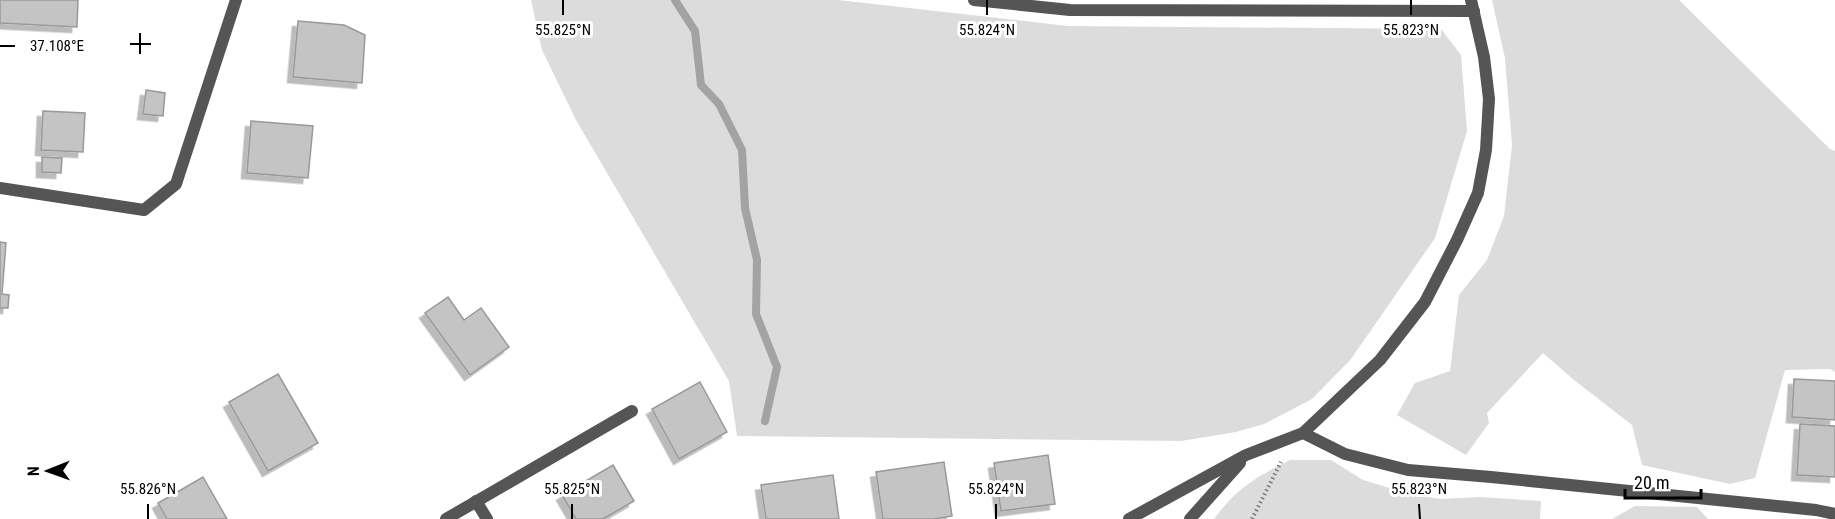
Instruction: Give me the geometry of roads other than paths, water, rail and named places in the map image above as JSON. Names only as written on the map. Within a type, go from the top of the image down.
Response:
[{"type":"street","points":[[0,188],[144,210],[176,184],[236,0]]},
{"type":"street","points":[[974,0],[1070,10],[1473,6],[1484,57],[1489,99],[1486,150],[1478,193],[1425,302],[1380,360],[1298,435],[1246,455],[1129,519]]},
{"type":"street","points":[[446,519],[632,411]]},
{"type":"street","points":[[1298,435],[1345,454],[1408,470],[1816,510],[1835,514]]},
{"type":"street","points":[[1190,519],[1246,455]]},
{"type":"street","points":[[477,501],[487,519]]},
{"type":"waterway","points":[[675,0],[695,31],[701,85],[719,104],[742,150],[745,208],[757,260],[756,314],[777,367],[765,421]]}]
